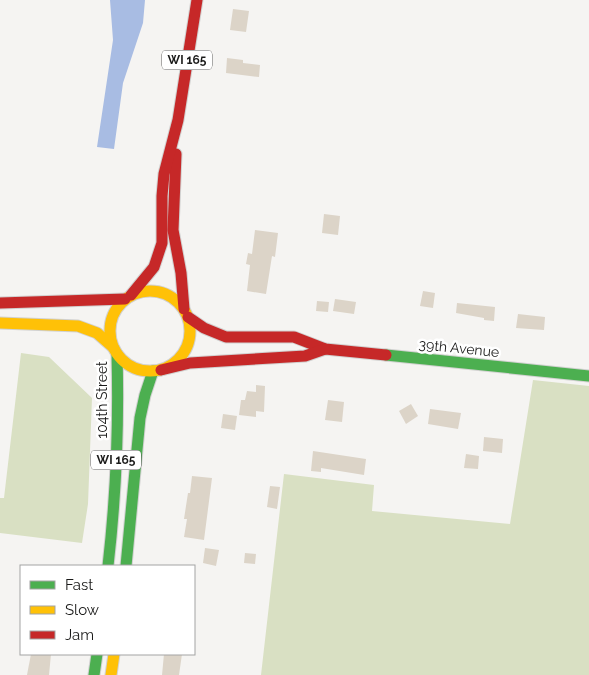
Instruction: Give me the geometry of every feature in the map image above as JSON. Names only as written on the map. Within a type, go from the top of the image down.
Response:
[{"type":"main road","name":"WI 165","points":[[115,350],[110,334],[111,321],[116,309],[154,266],[162,243],[164,174],[178,120],[197,0]]},
{"type":"main road","name":"WI 165","points":[[126,565],[139,415],[146,386],[157,371],[173,364],[182,355],[188,343],[190,330],[173,230],[178,120]]},
{"type":"main road","points":[[0,303],[128,297],[143,292],[155,291],[166,294],[176,300],[186,313]]},
{"type":"main road","name":"39th Avenue","points":[[186,313],[204,328],[226,337],[294,337],[325,349],[589,376]]},
{"type":"main road","points":[[0,324],[78,326],[97,333],[127,364],[139,370],[157,371]]},
{"type":"main road","name":"39th Avenue","points":[[157,371],[190,363],[304,356],[325,349]]},
{"type":"main road","name":"104th Street","points":[[108,565],[115,507],[118,387],[115,350]]},
{"type":"main road","points":[[94,675],[97,655]]},
{"type":"main road","points":[[112,675],[114,655]]},
{"type":"green space","points":[[21,353],[49,357],[92,398],[88,504],[82,543],[0,533],[0,498],[4,498]]},
{"type":"green space","points":[[533,380],[589,386],[589,675],[261,675],[284,474],[374,485],[372,511],[510,524]]},
{"type":"water","points":[[110,0],[145,0],[143,23],[123,83],[114,149],[97,147],[113,40]]},
{"type":"building","points":[[233,9],[249,11],[246,32],[230,30]]},
{"type":"building","points":[[227,58],[243,60],[243,63],[260,65],[259,77],[226,73]]},
{"type":"building","points":[[324,214],[340,216],[338,235],[322,233]]},
{"type":"building","points":[[255,230],[278,233],[275,257],[272,256],[266,294],[247,291],[250,265],[246,264],[248,253],[252,254]]},
{"type":"building","points":[[423,291],[435,293],[433,308],[420,306]]},
{"type":"building","points":[[335,299],[356,302],[354,314],[333,311]]},
{"type":"building","points":[[317,301],[329,302],[328,312],[316,311]]},
{"type":"building","points":[[457,303],[495,307],[494,321],[456,313]]},
{"type":"building","points":[[518,314],[545,317],[544,330],[516,328]]},
{"type":"building","points":[[256,385],[265,386],[264,412],[256,411],[256,417],[239,415],[241,400],[245,400],[247,391],[256,392]]},
{"type":"building","points":[[328,400],[344,402],[342,422],[325,420]]},
{"type":"building","points":[[411,404],[418,416],[406,424],[399,411]]},
{"type":"building","points":[[430,409],[461,413],[458,429],[428,424]]},
{"type":"building","points":[[223,414],[237,416],[235,430],[221,428]]},
{"type":"building","points":[[484,437],[503,439],[502,453],[483,451]]},
{"type":"building","points":[[313,451],[366,459],[364,475],[321,468],[321,472],[311,471]]},
{"type":"building","points":[[466,454],[479,456],[478,469],[464,468]]},
{"type":"building","points":[[192,476],[212,478],[204,540],[184,537],[187,519],[184,519]]},
{"type":"building","points":[[270,486],[280,487],[277,509],[267,507]]},
{"type":"building","points":[[205,548],[219,550],[216,566],[203,563]]},
{"type":"building","points":[[245,553],[256,554],[255,564],[244,563]]},
{"type":"building","points":[[31,655],[51,655],[49,675],[27,675]]},
{"type":"building","points":[[164,655],[182,655],[179,675],[162,675]]},
{"type":"traffic: fast","points":[[108,565],[116,460],[117,354]]},
{"type":"traffic: fast","points":[[386,355],[589,376]]},
{"type":"traffic: fast","points":[[126,565],[140,418],[153,371]]},
{"type":"traffic: fast","points":[[94,675],[97,655]]},
{"type":"traffic: slow","points":[[150,291],[165,294],[178,303],[187,316],[190,331],[187,346],[178,359],[165,368],[150,371],[135,368],[122,359],[113,346],[110,331],[113,316],[122,303],[135,294],[150,291]]},
{"type":"traffic: slow","points":[[0,323],[78,326],[97,333],[113,347]]},
{"type":"traffic: slow","points":[[111,675],[114,655]]},
{"type":"traffic: jam","points":[[131,295],[154,267],[162,243],[164,174],[178,120],[197,0]]},
{"type":"traffic: jam","points":[[176,154],[173,230],[181,273],[184,309]]},
{"type":"traffic: jam","points":[[0,303],[125,299]]},
{"type":"traffic: jam","points":[[188,317],[204,328],[226,337],[294,337],[325,349],[386,355]]},
{"type":"traffic: jam","points":[[161,370],[190,363],[305,356],[325,349]]}]
